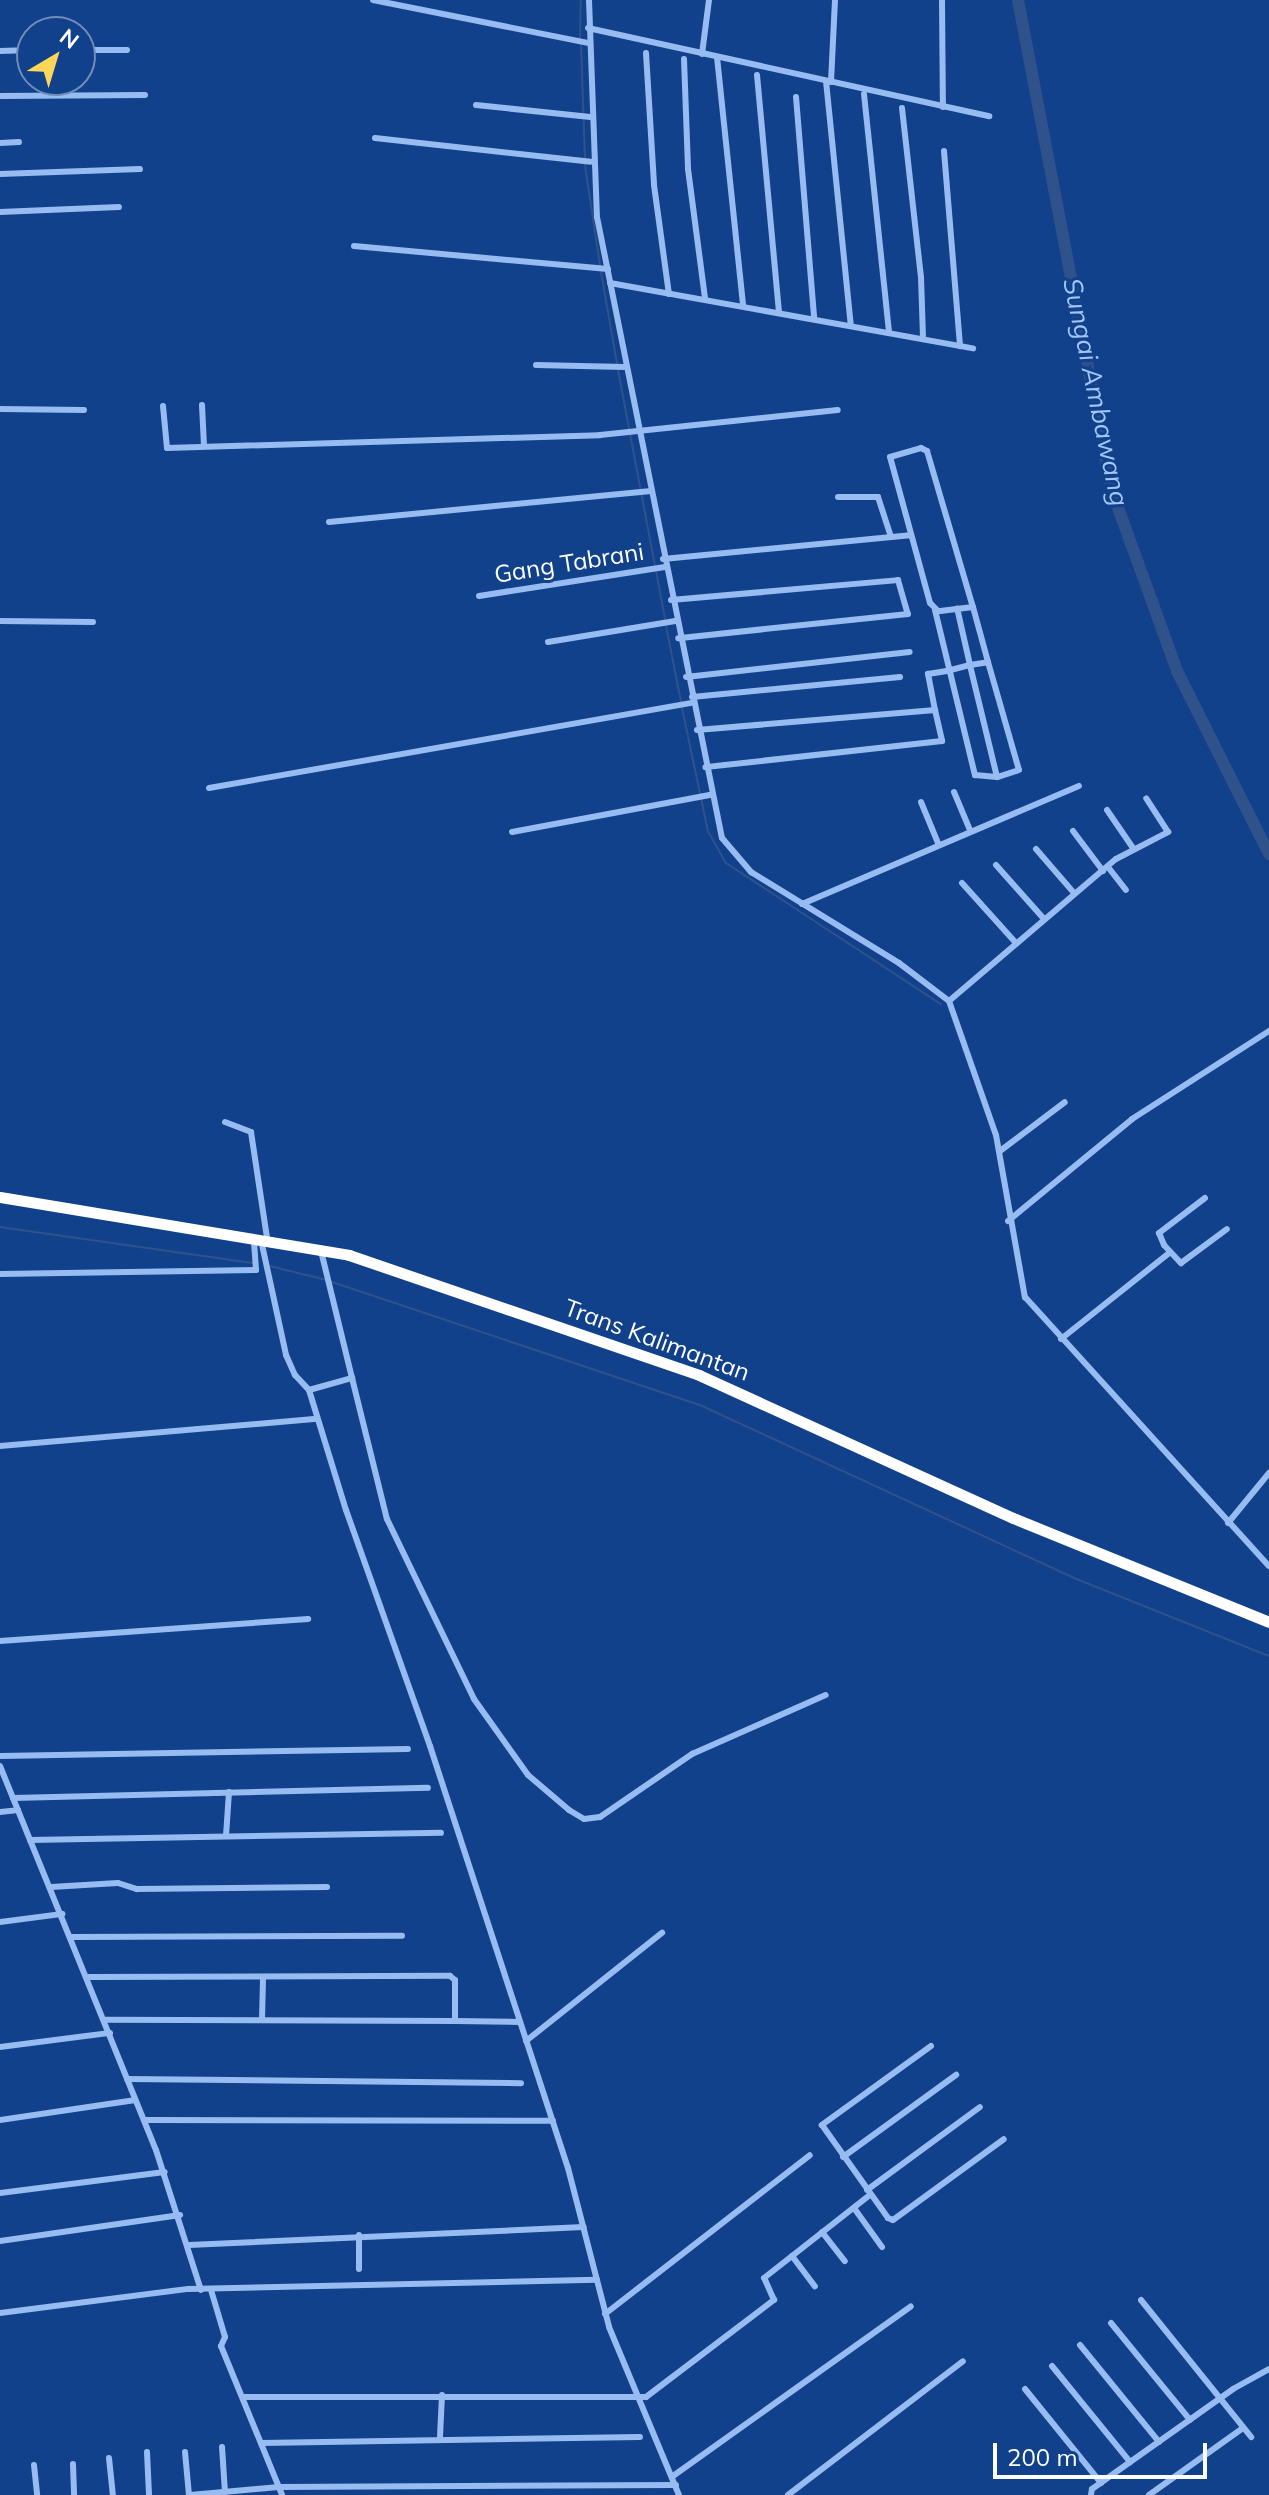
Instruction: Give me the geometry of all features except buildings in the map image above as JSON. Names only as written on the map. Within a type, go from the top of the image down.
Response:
[{"type":"highway","name":"Trans Kalimantan","points":[[0,1197],[320,1247],[699,1375],[1013,1518],[1269,1622]]},
{"type":"street","points":[[373,0],[588,43]]},
{"type":"street","points":[[589,0],[591,162],[625,367],[632,432],[671,600],[669,622],[678,638],[705,767],[707,796],[731,854],[802,904],[916,974],[949,1001],[968,1043],[1000,1151],[1008,1221],[1025,1297],[1269,1566]]},
{"type":"street","points":[[702,54],[709,0]]},
{"type":"street","points":[[835,0],[828,82],[851,326]]},
{"type":"street","points":[[942,0],[943,107]]},
{"type":"street","points":[[588,28],[989,116]]},
{"type":"street","points":[[96,50],[127,50]]},
{"type":"street","points":[[646,53],[654,185],[669,294]]},
{"type":"street","points":[[717,57],[743,305]]},
{"type":"street","points":[[684,59],[688,169],[705,299]]},
{"type":"street","points":[[757,75],[779,312]]},
{"type":"street","points":[[864,94],[889,331]]},
{"type":"street","points":[[0,96],[145,95]]},
{"type":"street","points":[[796,97],[814,318]]},
{"type":"street","points":[[476,105],[590,117]]},
{"type":"street","points":[[902,108],[923,338]]},
{"type":"street","points":[[375,138],[591,162]]},
{"type":"street","points":[[0,143],[19,142]]},
{"type":"street","points":[[944,151],[960,346]]},
{"type":"street","points":[[0,174],[140,169]]},
{"type":"street","points":[[0,212],[119,207]]},
{"type":"street","points":[[354,246],[608,269]]},
{"type":"street","points":[[610,283],[973,348]]},
{"type":"street","points":[[536,365],[625,367]]},
{"type":"street","points":[[202,405],[204,446]]},
{"type":"street","points":[[163,406],[164,447],[632,432],[838,410]]},
{"type":"street","points":[[0,409],[84,410]]},
{"type":"street","points":[[921,448],[927,451],[1019,765],[1017,772],[976,778],[947,671],[935,610],[910,535],[890,457],[921,448]]},
{"type":"street","points":[[329,522],[648,491]]},
{"type":"street","points":[[838,497],[878,497],[891,537]]},
{"type":"street","name":"Gang Tabrani","points":[[479,596],[663,564],[910,535]]},
{"type":"street","points":[[671,600],[898,580],[908,614],[678,638]]},
{"type":"street","points":[[935,610],[973,607]]},
{"type":"street","points":[[957,608],[997,777]]},
{"type":"street","points":[[0,621],[93,622]]},
{"type":"street","points":[[548,642],[669,622]]},
{"type":"street","points":[[686,677],[910,652]]},
{"type":"street","points":[[705,767],[941,745],[928,674],[988,662]]},
{"type":"street","points":[[209,788],[691,701],[900,677]]},
{"type":"street","points":[[697,730],[935,710]]},
{"type":"street","points":[[802,904],[938,843],[1079,786]]},
{"type":"street","points":[[954,792],[970,830]]},
{"type":"street","points":[[512,832],[707,796]]},
{"type":"street","points":[[949,1001],[1043,918],[1105,869],[1133,848],[1168,832],[1146,798]]},
{"type":"street","points":[[921,802],[938,843]]},
{"type":"street","points":[[1107,810],[1133,848]]},
{"type":"street","points":[[1073,831],[1126,890]]},
{"type":"street","points":[[1036,849],[1074,893]]},
{"type":"street","points":[[996,865],[1043,918]]},
{"type":"street","points":[[962,883],[1016,943]]},
{"type":"street","points":[[1008,1221],[1141,1113],[1269,1031]]},
{"type":"street","points":[[1000,1151],[1065,1102]]},
{"type":"street","points":[[225,1122],[251,1132],[261,1237],[260,1264],[286,1355],[295,1375],[309,1390],[553,2121],[605,2314],[679,2495]]},
{"type":"street","points":[[1205,1198],[1159,1233],[1169,1253],[1181,1263],[1227,1229]]},
{"type":"street","points":[[320,1247],[387,1519],[474,1699],[528,1775],[584,1819],[600,1817],[692,1754],[826,1695]]},
{"type":"street","points":[[1061,1339],[1169,1253]]},
{"type":"street","points":[[0,1274],[260,1264]]},
{"type":"street","points":[[309,1390],[352,1378]]},
{"type":"street","points":[[0,1446],[317,1419]]},
{"type":"street","points":[[1228,1523],[1269,1473]]},
{"type":"street","points":[[0,1641],[64,1632],[308,1619]]},
{"type":"street","points":[[0,1756],[408,1749]]},
{"type":"street","points":[[0,1766],[89,1977],[165,2172],[201,2290]]},
{"type":"street","points":[[13,1798],[428,1788]]},
{"type":"street","points":[[226,1836],[229,1792]]},
{"type":"street","points":[[0,1812],[18,1810]]},
{"type":"street","points":[[30,1840],[441,1833]]},
{"type":"street","points":[[51,1887],[118,1883],[137,1889],[327,1887]]},
{"type":"street","points":[[0,1922],[62,1914]]},
{"type":"street","points":[[526,2041],[662,1933]]},
{"type":"street","points":[[72,1937],[402,1936]]},
{"type":"street","points":[[89,1977],[452,1976],[455,2021]]},
{"type":"street","points":[[262,2020],[263,1978]]},
{"type":"street","points":[[105,2020],[520,2022]]},
{"type":"street","points":[[0,2047],[110,2033]]},
{"type":"street","points":[[931,2046],[822,2125],[869,2193],[893,2220],[1004,2139]]},
{"type":"street","points":[[843,2157],[956,2075]]},
{"type":"street","points":[[127,2079],[521,2083]]},
{"type":"street","points":[[0,2120],[136,2100]]},
{"type":"street","points":[[243,2397],[646,2397],[774,2300],[764,2278],[980,2107]]},
{"type":"street","points":[[145,2120],[553,2121]]},
{"type":"street","points":[[605,2314],[810,2155]]},
{"type":"street","points":[[0,2193],[165,2172]]},
{"type":"street","points":[[854,2208],[882,2247]]},
{"type":"street","points":[[0,2241],[180,2215]]},
{"type":"street","points":[[189,2245],[584,2227]]},
{"type":"street","points":[[822,2232],[845,2261]]},
{"type":"street","points":[[359,2235],[359,2269]]},
{"type":"street","points":[[792,2256],[815,2286]]},
{"type":"street","points":[[0,2313],[201,2290],[597,2280]]},
{"type":"street","points":[[211,2290],[225,2337],[221,2346],[282,2495]]},
{"type":"street","points":[[1141,2300],[1251,2437]]},
{"type":"street","points":[[673,2476],[911,2306]]},
{"type":"street","points":[[1111,2323],[1190,2420]]},
{"type":"street","points":[[1080,2345],[1159,2442]]},
{"type":"street","points":[[788,2495],[963,2361]]},
{"type":"street","points":[[1052,2366],[1130,2462]]},
{"type":"street","points":[[1091,2495],[1101,2483],[1220,2398],[1269,2369]]},
{"type":"street","points":[[1025,2389],[1101,2483]]},
{"type":"street","points":[[440,2437],[442,2395]]},
{"type":"street","points":[[1149,2495],[1243,2428]]},
{"type":"street","points":[[261,2443],[440,2437],[640,2437]]},
{"type":"street","points":[[222,2447],[225,2492]]},
{"type":"street","points":[[147,2452],[149,2495]]},
{"type":"street","points":[[185,2452],[189,2495],[279,2487],[676,2485]]},
{"type":"street","points":[[109,2458],[113,2495]]},
{"type":"street","points":[[73,2464],[74,2495]]},
{"type":"street","points":[[34,2465],[37,2495]]},
{"type":"waterway","points":[[580,39],[581,0]]},
{"type":"waterway","name":"Sungai Ambawang","points":[[1018,0],[1112,491],[1177,671],[1269,854]]},
{"type":"waterway","points":[[581,45],[585,159]]},
{"type":"waterway","points":[[585,165],[600,265]]},
{"type":"waterway","points":[[601,272],[617,364]]},
{"type":"waterway","points":[[618,370],[665,619]]},
{"type":"waterway","points":[[666,626],[681,702]]},
{"type":"waterway","points":[[682,708],[708,831],[726,863],[941,1004]]},
{"type":"waterway","points":[[0,1227],[252,1263]]},
{"type":"waterway","points":[[270,1266],[326,1280]]},
{"type":"waterway","points":[[332,1282],[702,1406],[1074,1578],[1269,1656]]}]
